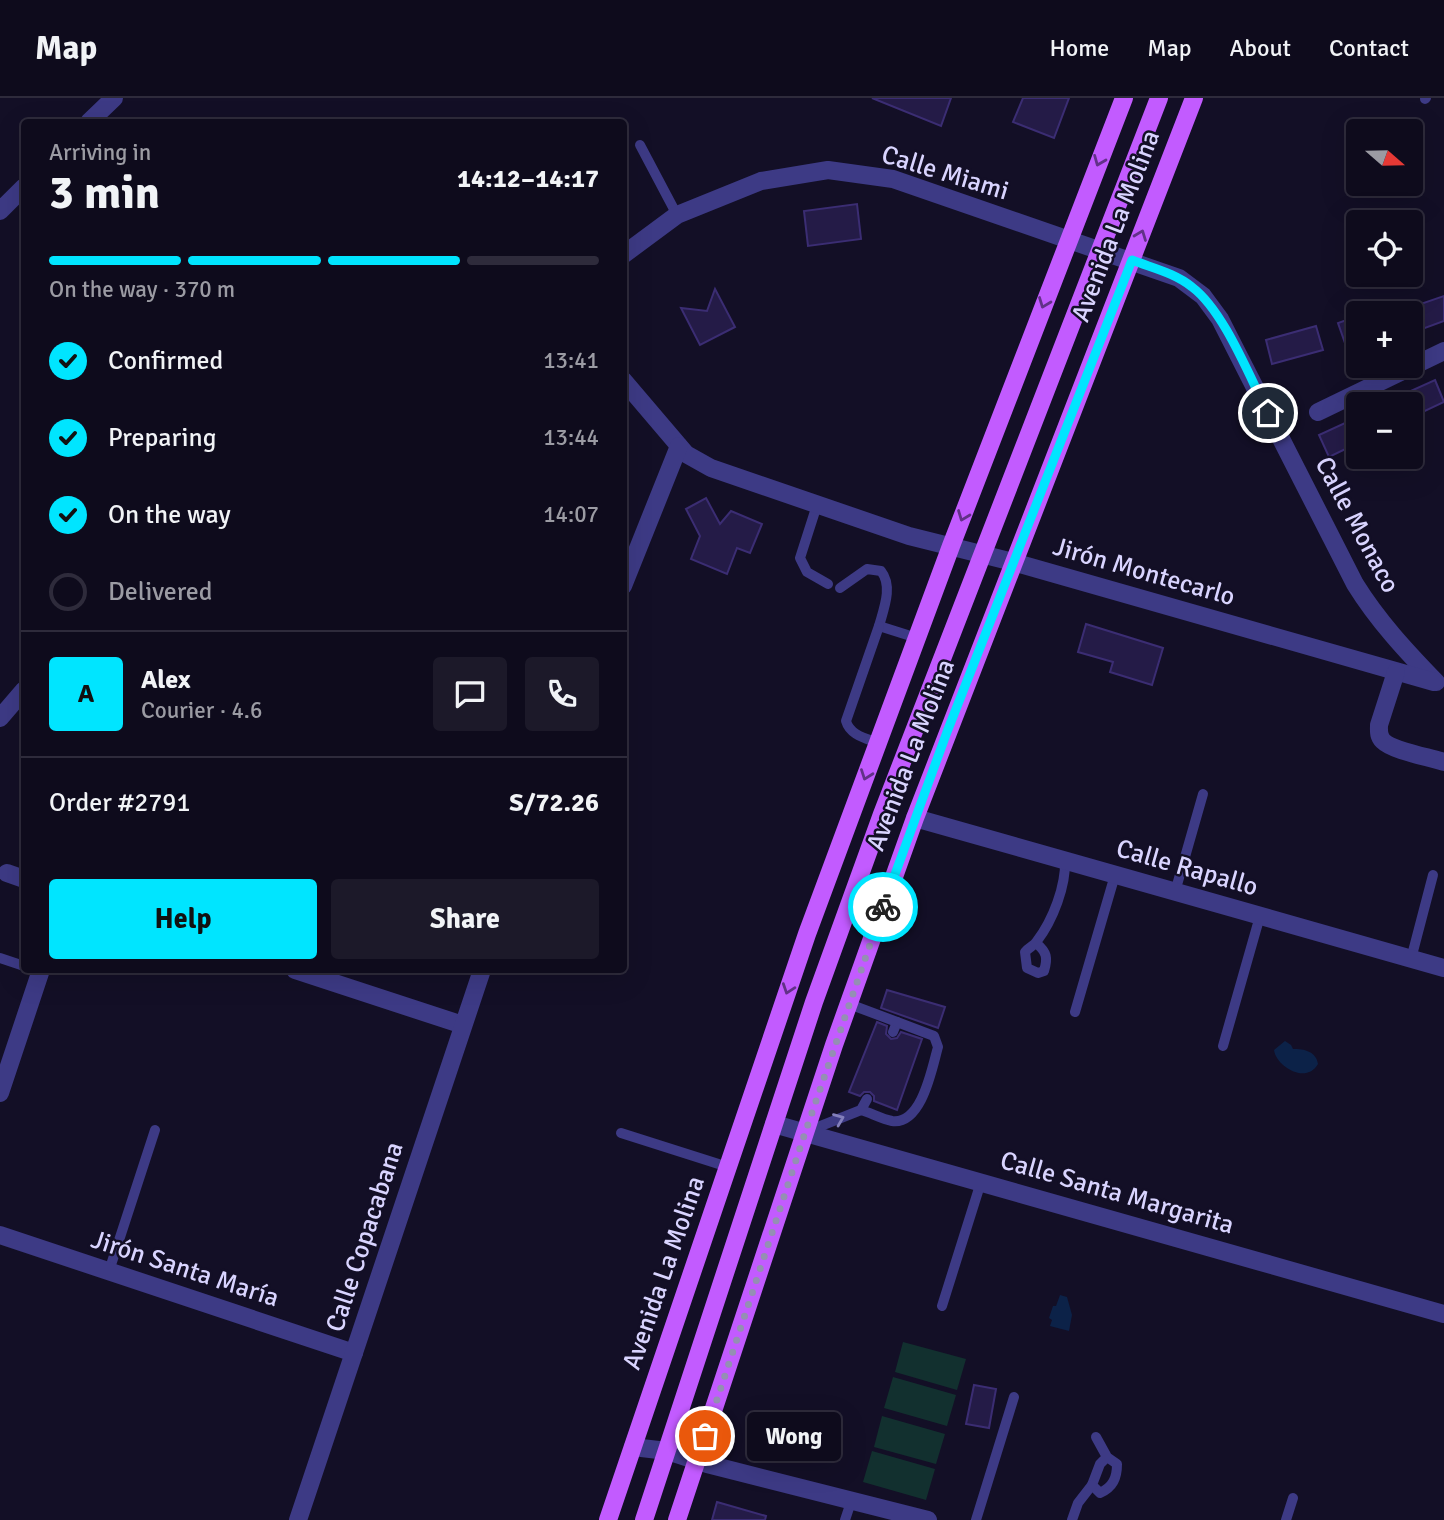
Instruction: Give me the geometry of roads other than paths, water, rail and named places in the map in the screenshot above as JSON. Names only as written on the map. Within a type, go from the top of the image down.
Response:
[{"type":"main road","name":"Avenida La Molina","points":[[608,1520],[807,934],[951,546],[1124,98]]},
{"type":"main road","name":"Avenida La Molina","points":[[644,1520],[814,1002],[868,851],[1159,98]]},
{"type":"main road","name":"Avenida La Molina","points":[[677,1520],[805,1133],[915,818],[1194,98]]},
{"type":"street","points":[[92,119],[114,98]]},
{"type":"street","name":"Calle Miami","points":[[627,252],[677,215],[761,181],[828,170],[893,179],[1100,250]]},
{"type":"street","points":[[0,211],[21,190]]},
{"type":"street","name":"Calle Monaco","points":[[1100,250],[1179,278],[1197,291],[1212,307],[1355,584],[1387,630],[1440,684]]},
{"type":"street","points":[[1318,412],[1444,351]]},
{"type":"street","name":"Jirón Montecarlo","points":[[627,385],[679,446],[702,465],[919,538],[982,553],[1440,684]]},
{"type":"street","points":[[627,576],[679,446]]},
{"type":"street","points":[[1396,672],[1378,734],[1384,742],[1393,746],[1444,762]]},
{"type":"street","points":[[0,718],[21,694]]},
{"type":"street","name":"Calle Rapallo","points":[[915,818],[1444,968]]},
{"type":"street","points":[[0,1093],[6,1057],[34,973]]},
{"type":"street","points":[[304,973],[463,1025]]},
{"type":"street","name":"Calle Copacabana","points":[[298,1520],[481,973]]},
{"type":"street","name":"Calle Santa Margarita","points":[[774,1124],[1444,1314]]},
{"type":"street","name":"Jirón Santa María","points":[[0,1235],[354,1353]]},
{"type":"street","points":[[633,1447],[667,1451],[928,1520]]},
{"type":"lane","points":[[640,145],[677,215]]},
{"type":"lane","points":[[817,505],[800,558],[807,572],[828,584]]},
{"type":"lane","points":[[840,588],[867,569],[881,571],[887,579],[879,626],[846,721],[848,729],[860,737],[878,743]]},
{"type":"lane","points":[[879,626],[917,638]]},
{"type":"lane","points":[[1175,892],[1203,794]]},
{"type":"lane","points":[[1036,943],[1066,880],[1065,860]]},
{"type":"lane","points":[[1076,1012],[1115,875]]},
{"type":"lane","points":[[1411,959],[1433,875]]},
{"type":"lane","points":[[1223,1046],[1260,916]]},
{"type":"lane","points":[[0,958],[21,965]]},
{"type":"lane","points":[[805,1133],[861,1110],[894,1121],[906,1118],[917,1109],[923,1094],[938,1048],[934,1037],[895,1027],[849,1004]]},
{"type":"lane","points":[[861,1110],[867,1098]]},
{"type":"lane","points":[[109,1271],[155,1130]]},
{"type":"lane","points":[[621,1133],[728,1167]]},
{"type":"lane","points":[[942,1306],[981,1182]]},
{"type":"lane","points":[[976,1520],[1014,1397]]},
{"type":"lane","points":[[1092,1485],[1100,1493],[1109,1489],[1117,1475],[1117,1464],[1107,1457],[1096,1437]]},
{"type":"lane","points":[[1072,1520],[1078,1503],[1092,1485],[1100,1464],[1107,1457]]},
{"type":"lane","points":[[1286,1520],[1293,1498]]},
{"type":"lane","points":[[845,1520],[852,1499]]},
{"type":"water","points":[[1285,1041],[1293,1049],[1312,1054],[1318,1064],[1313,1070],[1299,1073],[1280,1062],[1274,1050]]},
{"type":"water","points":[[1060,1295],[1067,1297],[1072,1315],[1069,1331],[1050,1326],[1052,1320],[1049,1318]]},
{"type":"place","name":"Wong","points":[[705,1436]]}]
